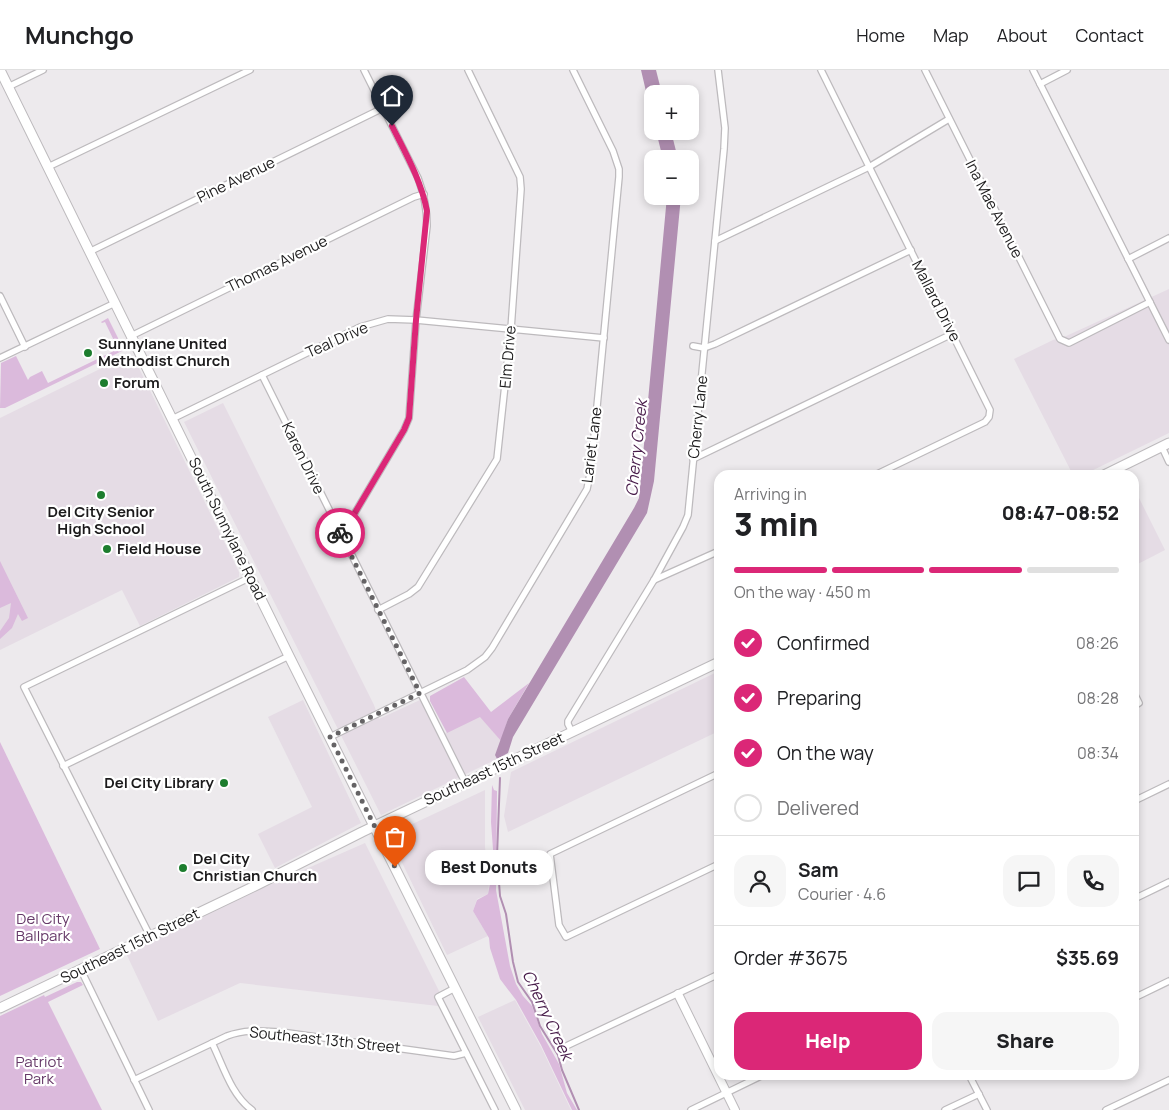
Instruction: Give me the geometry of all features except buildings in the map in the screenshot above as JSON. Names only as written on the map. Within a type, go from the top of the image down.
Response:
[{"type":"main road","name":"South Sunnylane Road","points":[[1,73],[516,1110]]},
{"type":"main road","points":[[1114,470],[1166,445]]},
{"type":"main road","name":"Southeast 15th Street","points":[[0,1008],[465,782],[714,664]]},
{"type":"street","points":[[8,87],[43,70]]},
{"type":"street","points":[[48,167],[250,70]]},
{"type":"street","points":[[337,528],[353,516],[404,430],[409,418],[416,320],[427,226],[424,194],[418,178],[364,70]]},
{"type":"street","name":"Elm Drive","points":[[378,610],[418,587],[497,458],[511,329],[521,200],[520,177],[468,70]]},
{"type":"street","name":"Lariet Lane","points":[[330,737],[467,670],[485,657],[584,496],[591,469],[619,186],[619,169],[613,151],[573,70]]},
{"type":"street","name":"Cherry Lane","points":[[572,732],[568,721],[654,580],[686,522],[725,138],[718,70]]},
{"type":"street","name":"Mallard Drive","points":[[821,70],[989,407],[990,413],[985,422],[885,470]]},
{"type":"street","name":"Ina Mae Avenue","points":[[924,70],[1062,342],[1069,343],[1150,302]]},
{"type":"street","points":[[1034,70],[1169,340]]},
{"type":"street","points":[[1040,84],[1067,70]]},
{"type":"street","name":"Pine Avenue","points":[[90,252],[383,108]]},
{"type":"street","points":[[715,241],[869,167],[949,119]]},
{"type":"street","name":"Thomas Avenue","points":[[131,336],[406,201],[424,194]]},
{"type":"street","points":[[1128,259],[1169,238]]},
{"type":"street","points":[[693,346],[704,348],[715,344],[911,250]]},
{"type":"street","points":[[0,296],[25,347]]},
{"type":"street","points":[[0,358],[115,303]]},
{"type":"street","name":"Teal Drive","points":[[172,419],[360,327],[388,319],[604,338]]},
{"type":"street","points":[[693,459],[952,334]]},
{"type":"street","name":"Karen Drive","points":[[262,375],[465,782]]},
{"type":"street","points":[[1166,445],[1169,462]]},
{"type":"street","points":[[654,580],[714,552]]},
{"type":"street","points":[[150,936],[24,686],[251,577]]},
{"type":"street","points":[[63,766],[290,656]]},
{"type":"street","points":[[714,775],[550,854],[559,925],[566,937],[714,866]]},
{"type":"street","points":[[1139,799],[1169,784]]},
{"type":"street","points":[[1139,897],[1169,882]]},
{"type":"street","points":[[81,970],[149,1110]]},
{"type":"street","points":[[562,1048],[714,976]]},
{"type":"street","points":[[1139,996],[1169,981]]},
{"type":"street","points":[[455,988],[438,998],[495,1110]]},
{"type":"street","points":[[678,994],[714,1068]]},
{"type":"street","name":"Southeast 13th Street","points":[[134,1080],[241,1031],[255,1030],[454,1056],[466,1053]]},
{"type":"street","points":[[212,1043],[235,1091],[245,1105],[252,1110]]},
{"type":"street","points":[[720,1080],[735,1110]]},
{"type":"street","points":[[691,1110],[753,1080]]},
{"type":"street","points":[[973,1080],[987,1110]]},
{"type":"street","points":[[1106,1110],[1169,1080]]},
{"type":"street","points":[[946,1110],[979,1094]]},
{"type":"shaded area","points":[[641,70],[656,70],[660,85],[645,85]]},
{"type":"shaded area","points":[[658,140],[673,140],[676,150],[661,150]]},
{"type":"shaded area","points":[[666,205],[680,205],[654,481],[647,513],[513,737],[508,753],[497,759],[495,755],[508,719],[639,498]]},
{"type":"shaded area","points":[[1169,289],[1169,433],[1093,470],[1070,470],[1014,359],[1053,340],[1064,337]]},
{"type":"shaded area","name":"Del City Senior High School","points":[[128,357],[135,360],[239,572],[239,577],[140,626],[122,590],[0,650],[0,418]]},
{"type":"shaded area","points":[[223,403],[374,705],[379,719],[420,700],[439,736],[480,716],[501,741],[495,755],[497,759],[381,815],[184,422]]},
{"type":"shaded area","points":[[1139,498],[1165,550],[1139,563]]},
{"type":"shaded area","points":[[714,673],[714,733],[508,832],[504,816],[511,772]]},
{"type":"shaded area","points":[[303,700],[361,823],[275,868],[258,834],[312,807],[268,717]]},
{"type":"shaded area","points":[[485,790],[485,847],[489,883],[488,894],[477,899],[473,911],[488,936],[447,955],[390,838],[391,834]]},
{"type":"shaded area","points":[[365,843],[445,1003],[438,1006],[240,983],[158,1021],[124,949]]},
{"type":"shaded area","points":[[515,1000],[541,1047],[571,1110],[525,1110],[478,1017]]},
{"type":"green space","points":[[108,318],[123,348],[122,351],[5,408],[0,408],[1,363],[16,356],[28,380],[42,371],[48,383],[118,349],[105,322],[101,322]]},
{"type":"green space","points":[[0,561],[28,618],[22,621],[18,614],[12,628],[0,639],[0,631],[9,618],[11,603],[0,608]]},
{"type":"green space","points":[[464,677],[491,712],[529,683],[508,719],[501,741],[480,717],[447,733],[430,701],[430,696]]},
{"type":"green space","name":"Del City Ballpark","points":[[0,742],[100,949],[0,996]]},
{"type":"green space","points":[[492,785],[494,790],[497,791],[496,890],[510,966],[516,984],[532,1006],[542,1034],[559,1064],[567,1093],[577,1110],[572,1110],[541,1045],[516,1000],[500,979],[490,948],[489,938],[473,911],[477,900],[488,894],[494,863],[491,822]]},
{"type":"green space","name":"Patriot Park","points":[[77,982],[81,982],[83,985],[48,1002],[102,1110],[0,1110],[0,1016]]},
{"type":"waterway","name":"Cherry Creek","points":[[500,778],[497,856],[500,896],[506,914],[513,962],[518,982],[532,1002],[540,1026],[558,1055],[562,1070],[579,1110]]},
{"type":"way so far","points":[[340,533],[420,693],[330,737],[395,867]]},
{"type":"place","name":"Sunnylane United Methodist Church","points":[[88,353]]},
{"type":"place","name":"Forum","points":[[104,383]]},
{"type":"place","name":"Del City Senior High School","points":[[101,495]]},
{"type":"place","name":"Field House","points":[[107,549]]},
{"type":"place","name":"Del City Library","points":[[224,783]]},
{"type":"place","name":"Best Donuts","points":[[395,867]]},
{"type":"place","name":"Del City Christian Church","points":[[183,868]]},
{"type":"route","points":[[340,533],[337,528],[353,516],[404,430],[409,418],[416,320],[427,226],[427,211],[424,194],[418,178],[392,126]]}]
